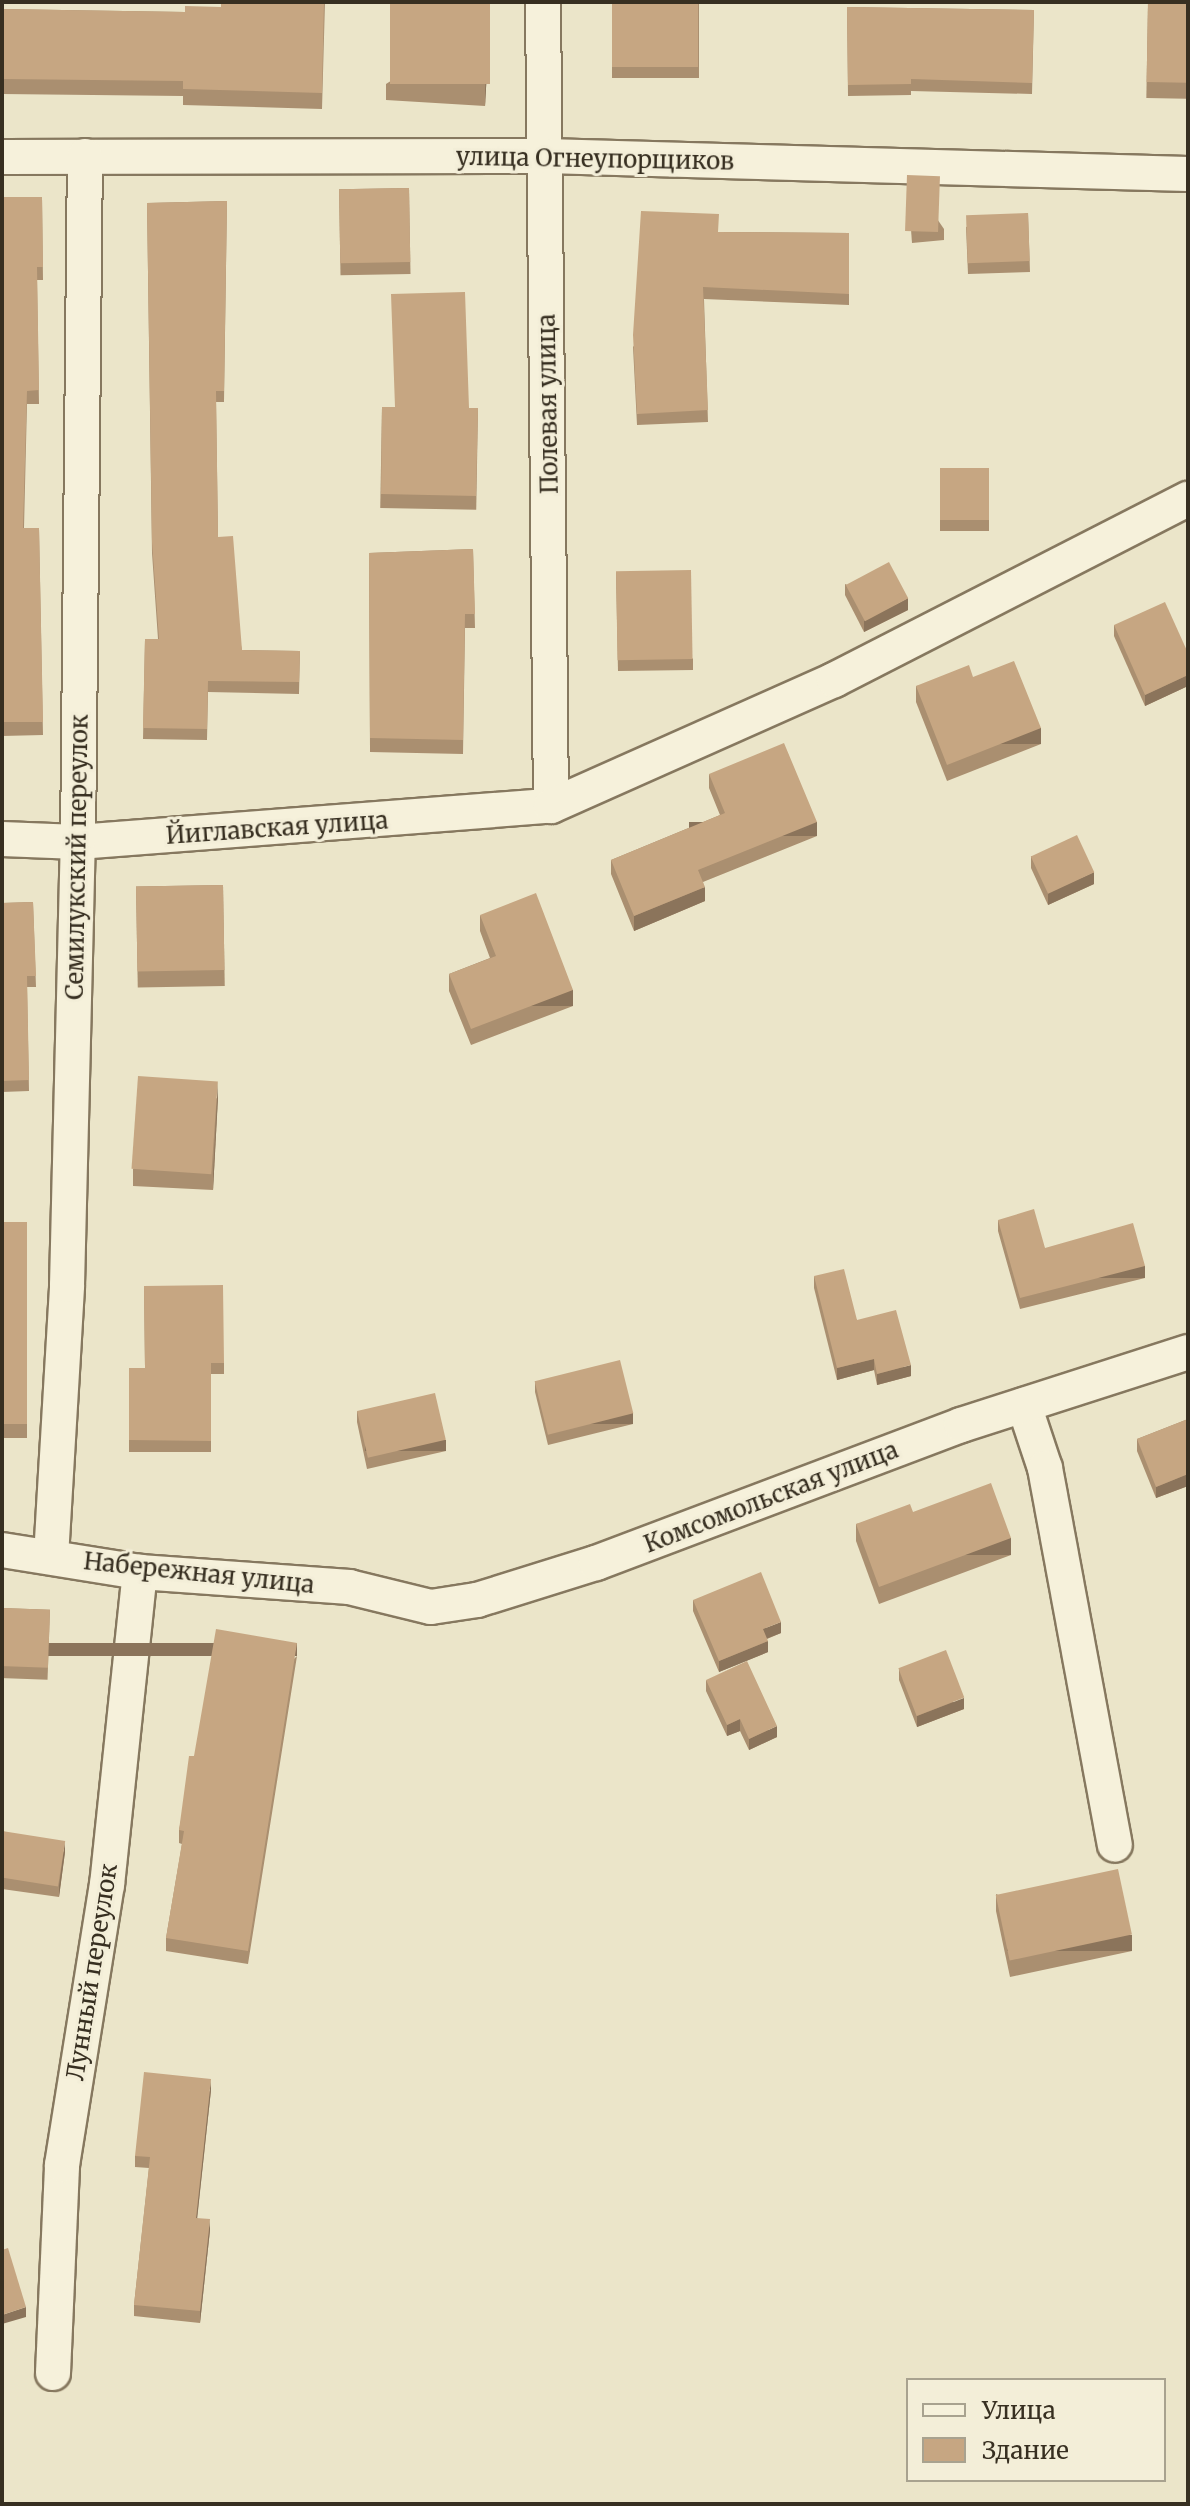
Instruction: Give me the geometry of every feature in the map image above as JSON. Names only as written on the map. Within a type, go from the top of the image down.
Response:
[{"type":"street","name":"Полевая улица","points":[[543,2],[551,806]]},
{"type":"street","name":"Семилукский переулок","points":[[51,1557],[67,1285],[78,842],[85,156]]},
{"type":"street","name":"улица Огнеупорщиков","points":[[2,157],[546,156],[1188,174]]},
{"type":"street","name":"Йиглавская улица","points":[[2,839],[78,842],[551,806],[834,680],[1188,499]]},
{"type":"street","name":"Комсомольская улица","points":[[349,1587],[431,1607],[477,1600],[596,1563],[1024,1405],[1188,1352]]},
{"type":"street","points":[[1024,1405],[1045,1468],[1115,1845]]},
{"type":"street","name":"Набережная улица","points":[[2,1550],[140,1572],[349,1587]]},
{"type":"street","name":"Лунный переулок","points":[[53,2373],[62,2165],[107,1885],[140,1572]]},
{"type":"building","points":[[221,2],[324,2],[322,93],[183,89],[183,81],[2,79],[2,9],[185,12],[185,6],[221,7]]},
{"type":"building","points":[[390,2],[490,2],[490,84],[390,84]]},
{"type":"building","points":[[612,2],[698,2],[698,67],[612,67]]},
{"type":"building","points":[[1148,3],[1188,4],[1187,83],[1147,82]]},
{"type":"building","points":[[847,7],[1034,10],[1032,83],[911,79],[911,84],[848,85]]},
{"type":"building","points":[[907,175],[940,176],[938,232],[905,231]]},
{"type":"building","points":[[409,188],[410,262],[340,263],[339,189]]},
{"type":"building","points":[[2,197],[42,197],[43,267],[37,267],[39,390],[27,391],[23,528],[39,528],[43,722],[2,722]]},
{"type":"building","points":[[227,201],[224,391],[216,391],[218,537],[233,536],[242,650],[300,651],[299,682],[208,681],[207,729],[143,728],[145,639],[159,639],[152,542],[147,203]]},
{"type":"building","points":[[641,211],[719,214],[718,232],[849,233],[849,294],[703,287],[708,410],[637,414],[633,335]]},
{"type":"building","points":[[1028,213],[1030,261],[968,263],[966,215]]},
{"type":"building","points":[[465,292],[469,408],[478,408],[476,496],[381,494],[382,407],[395,407],[391,294]]},
{"type":"building","points":[[940,468],[989,468],[989,520],[940,520]]},
{"type":"building","points":[[473,549],[475,614],[465,614],[463,740],[370,738],[369,553]]},
{"type":"building","points":[[889,562],[908,598],[865,621],[846,585]]},
{"type":"building","points":[[691,570],[693,659],[618,660],[616,571]]},
{"type":"building","points":[[1165,602],[1188,653],[1188,675],[1145,695],[1114,625]]},
{"type":"building","points":[[1014,661],[1041,728],[947,765],[916,686],[969,665],[973,677]]},
{"type":"building","points":[[784,743],[817,822],[698,870],[705,887],[634,916],[611,860],[725,813],[709,774]]},
{"type":"building","points":[[1077,835],[1094,872],[1048,894],[1031,857]]},
{"type":"building","points":[[223,885],[224,970],[137,972],[136,887]]},
{"type":"building","points":[[536,893],[573,990],[471,1029],[449,974],[496,956],[480,915]]},
{"type":"building","points":[[33,902],[36,976],[27,976],[29,1080],[2,1081],[2,903]]},
{"type":"building","points":[[138,1076],[218,1082],[211,1174],[132,1169]]},
{"type":"building","points":[[1034,1209],[1045,1248],[1133,1223],[1145,1266],[1020,1298],[998,1220]]},
{"type":"building","points":[[2,1222],[27,1222],[27,1424],[2,1424]]},
{"type":"building","points":[[844,1269],[857,1320],[896,1310],[911,1365],[877,1374],[874,1359],[837,1368],[814,1276]]},
{"type":"building","points":[[223,1285],[224,1363],[211,1363],[211,1441],[129,1440],[129,1368],[145,1368],[144,1286]]},
{"type":"building","points":[[620,1360],[633,1413],[548,1435],[535,1381]]},
{"type":"building","points":[[435,1393],[446,1440],[368,1458],[357,1411]]},
{"type":"building","points":[[1188,1419],[1188,1474],[1156,1487],[1137,1439]]},
{"type":"building","points":[[991,1483],[1011,1538],[879,1587],[856,1524],[910,1504],[913,1512]]},
{"type":"building","points":[[761,1572],[781,1622],[763,1629],[768,1641],[719,1661],[693,1600]]},
{"type":"building","points":[[2,1608],[50,1610],[48,1668],[2,1666]]},
{"type":"building","points":[[216,1629],[297,1643],[248,1951],[166,1938],[184,1831],[179,1830],[189,1756],[194,1756]]},
{"type":"building","points":[[946,1650],[964,1698],[917,1716],[898,1668]]},
{"type":"building","points":[[747,1661],[777,1726],[749,1739],[740,1719],[727,1725],[706,1680]]},
{"type":"building","points":[[2,1831],[65,1841],[58,1886],[2,1878]]},
{"type":"building","points":[[1118,1869],[1132,1935],[1010,1961],[996,1895]]},
{"type":"building","points":[[144,2072],[211,2079],[196,2218],[210,2219],[200,2311],[134,2305],[150,2157],[135,2156]]},
{"type":"building","points":[[8,2248],[26,2307],[2,2315],[2,2250]]}]
